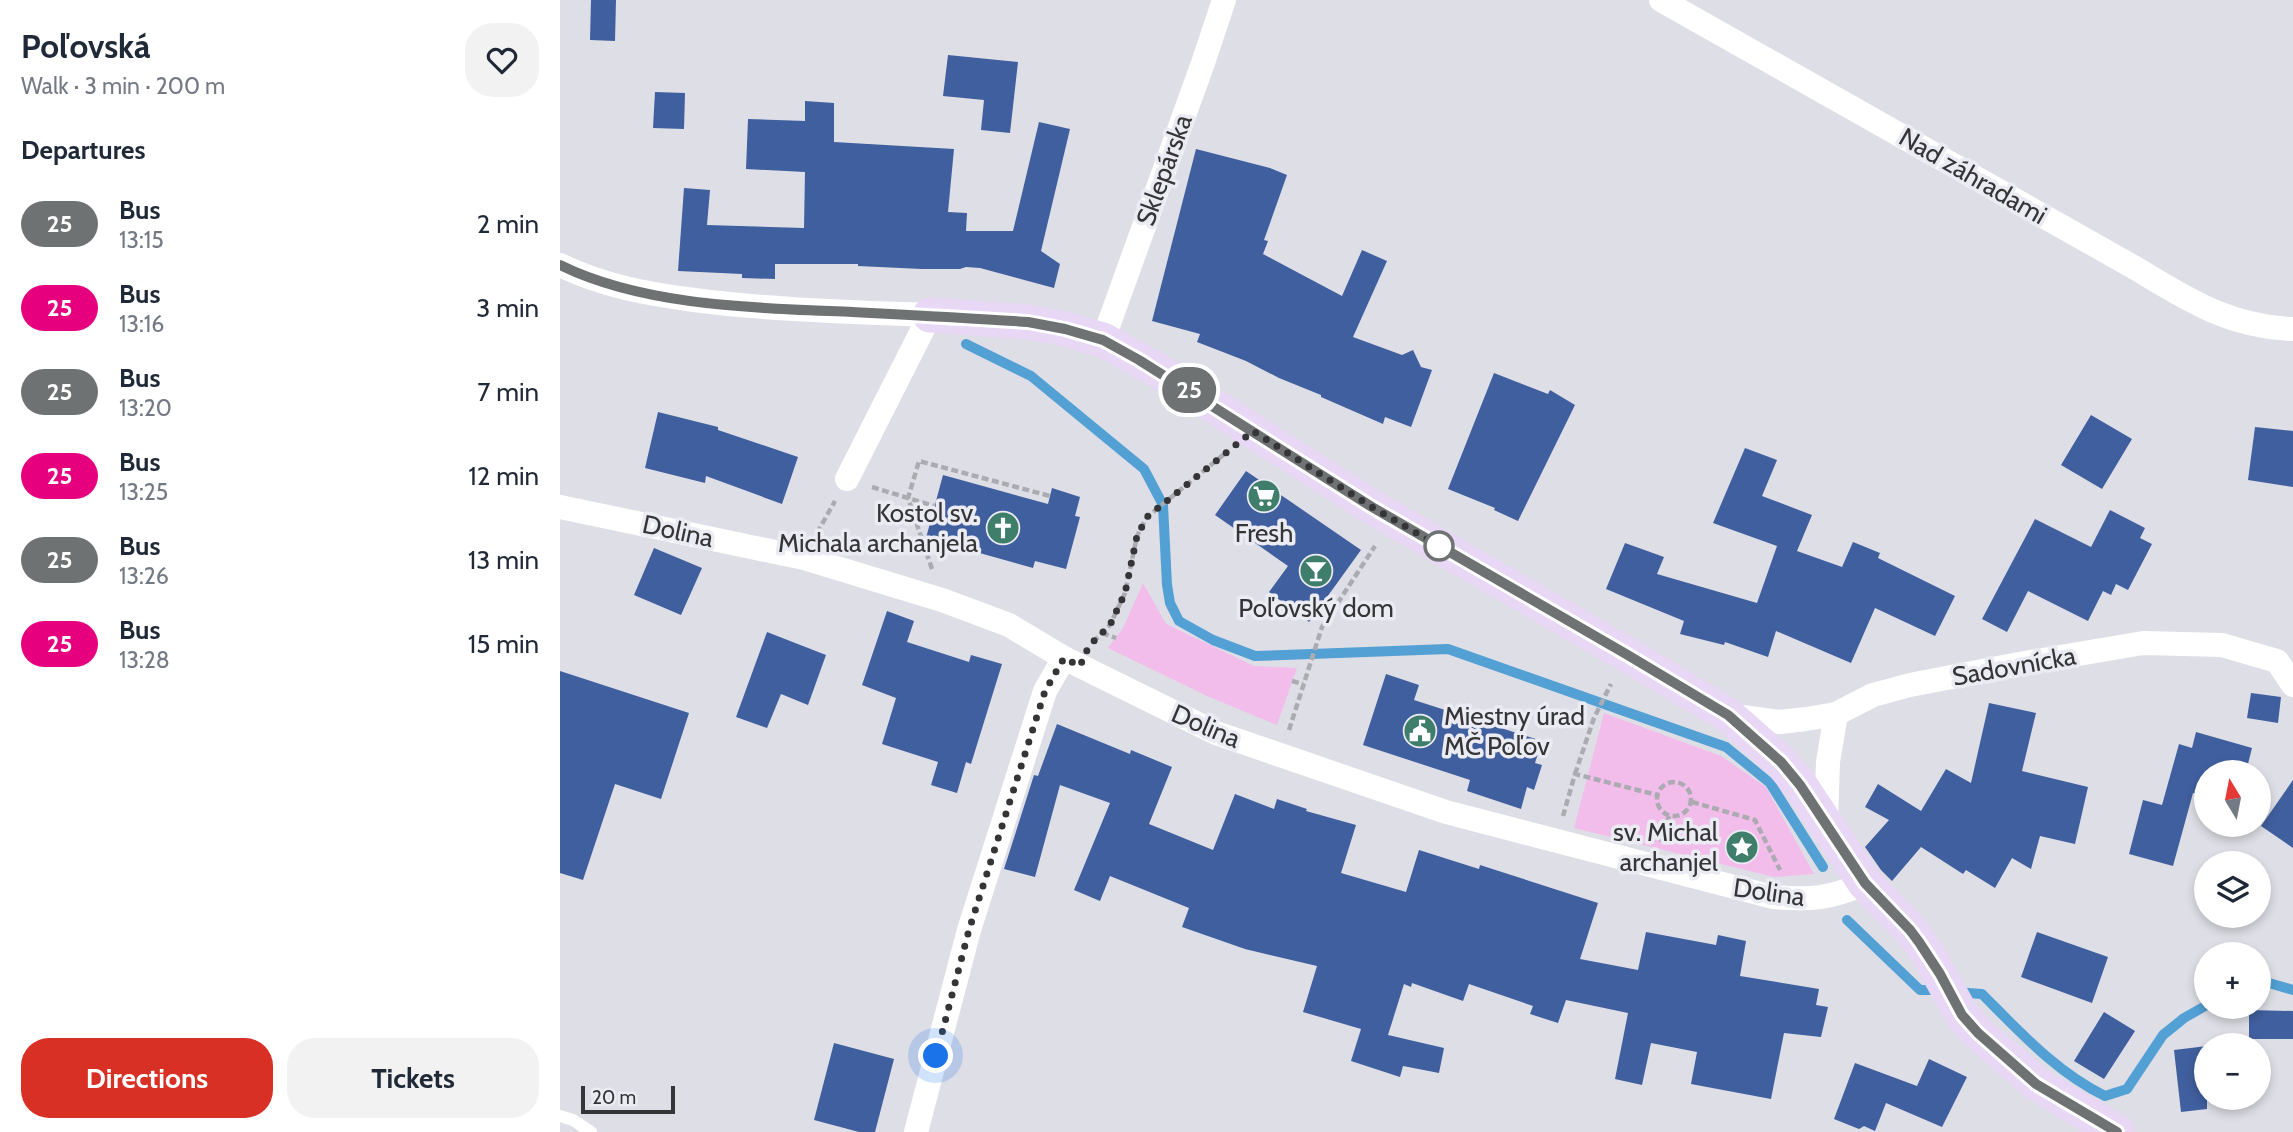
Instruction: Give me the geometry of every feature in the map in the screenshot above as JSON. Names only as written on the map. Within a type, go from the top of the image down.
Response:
[{"type":"street","name":"Sklepárska","points":[[1103,340],[1224,0]]},
{"type":"street","name":"Nad záhradami","points":[[1661,0],[2125,262],[2195,305],[2238,320],[2293,328]]},
{"type":"street","points":[[560,265],[582,276],[642,293],[753,308],[1028,322],[1103,340],[1157,370],[1392,519],[1728,715],[1781,762],[1826,822],[1865,883],[1910,930],[1940,974],[1962,1015],[1978,1033],[2036,1084],[2117,1132]]},
{"type":"street","points":[[848,479],[930,315]]},
{"type":"street","name":"Dolina","points":[[560,507],[804,558],[942,600],[1009,625],[1072,662],[1216,733],[1446,812],[1754,894],[1793,899],[1840,895],[1865,883]]},
{"type":"street","name":"Sadovnícka","points":[[1728,715],[1780,722],[1836,714],[1873,695],[1910,685],[2143,643],[2222,645],[2285,662],[2293,685]]},
{"type":"street","points":[[916,1132],[969,930],[1045,691],[1072,662]]},
{"type":"street","points":[[1826,822],[1828,762],[1836,714]]},
{"type":"lane","points":[[560,1116],[573,1120],[591,1132]]},
{"type":"path","points":[[1072,662],[1110,625],[1125,593],[1137,536],[1147,517],[1253,431]]},
{"type":"path","points":[[942,600],[908,498],[919,461],[1050,496]]},
{"type":"path","points":[[804,558],[848,479],[934,506]]},
{"type":"path","points":[[1281,756],[1322,627],[1392,519]]},
{"type":"path","points":[[1102,633],[1116,638]]},
{"type":"path","points":[[1292,681],[1303,684]]},
{"type":"path","points":[[1556,842],[1575,774],[1594,718],[1605,695]]},
{"type":"path","points":[[1575,774],[1657,795]]},
{"type":"path","points":[[1681,782],[1690,790],[1692,802],[1686,812],[1669,816],[1658,806],[1657,795],[1664,785],[1681,782]]},
{"type":"path","points":[[1692,802],[1755,820],[1793,899]]},
{"type":"shaded area","points":[[1143,583],[1166,624],[1254,666],[1297,668],[1277,725],[1207,696],[1108,648],[1123,628]]},
{"type":"shaded area","points":[[1604,713],[1721,756],[1766,787],[1814,874],[1774,877],[1574,828]]},
{"type":"building","points":[[591,0],[616,0],[615,41],[590,40]]},
{"type":"building","points":[[948,55],[1018,62],[1010,133],[981,130],[984,100],[943,96]]},
{"type":"building","points":[[655,92],[685,93],[684,129],[653,128]]},
{"type":"building","points":[[805,101],[834,103],[834,142],[954,149],[948,212],[967,213],[966,231],[1013,231],[1039,122],[1070,129],[1041,251],[1060,264],[1054,288],[980,268],[966,267],[922,269],[858,264],[775,264],[775,279],[742,278],[742,274],[678,271],[684,188],[710,190],[707,225],[804,228],[805,172],[746,169],[748,119],[805,121]]},
{"type":"building","points":[[1196,149],[1287,175],[1264,240],[1268,241],[1263,254],[1342,296],[1362,250],[1387,261],[1353,337],[1402,355],[1413,350],[1421,367],[1432,370],[1411,427],[1385,417],[1383,424],[1246,361],[1197,342],[1200,334],[1152,321]]},
{"type":"building","points":[[1494,373],[1548,394],[1550,390],[1575,405],[1518,521],[1494,510],[1495,508],[1448,489]]},
{"type":"building","points":[[658,412],[718,427],[718,430],[798,457],[782,504],[706,476],[705,483],[645,468]]},
{"type":"building","points":[[2091,415],[2132,439],[2102,489],[2061,465]]},
{"type":"building","points":[[2255,427],[2293,431],[2293,487],[2248,480]]},
{"type":"building","points":[[1745,448],[1777,460],[1762,496],[1812,515],[1797,551],[1842,567],[1853,542],[1880,553],[1878,558],[1955,596],[1935,636],[1875,608],[1851,663],[1776,631],[1768,657],[1725,642],[1724,645],[1680,634],[1684,621],[1606,589],[1625,543],[1664,557],[1657,574],[1757,603],[1777,546],[1713,523]]},
{"type":"building","points":[[1246,471],[1361,550],[1309,622],[1269,592],[1288,566],[1215,515]]},
{"type":"building","name":"Kostol sv. Michala archanjela","points":[[943,475],[1048,504],[1052,488],[1080,497],[1075,516],[1080,517],[1066,569],[1035,561],[1033,568],[926,538]]},
{"type":"building","points":[[2110,510],[2145,528],[2140,538],[2152,544],[2128,590],[2116,584],[2111,595],[2103,591],[2088,621],[2028,591],[2007,632],[1982,619],[2035,519],[2091,547]]},
{"type":"building","points":[[654,548],[702,568],[681,615],[634,595]]},
{"type":"building","points":[[887,611],[914,621],[907,642],[969,662],[971,655],[1002,664],[971,764],[966,762],[957,793],[931,785],[938,762],[882,744],[896,698],[862,685]]},
{"type":"building","points":[[767,632],[826,655],[808,705],[781,694],[767,728],[736,717]]},
{"type":"building","points":[[560,671],[689,713],[661,799],[615,784],[583,880],[560,873]]},
{"type":"building","points":[[1386,674],[1419,685],[1414,700],[1542,741],[1535,763],[1542,765],[1534,790],[1527,787],[1521,809],[1467,791],[1470,780],[1363,745]]},
{"type":"building","points":[[2251,693],[2281,697],[2278,723],[2247,718]]},
{"type":"building","points":[[1989,703],[2036,713],[2022,771],[2088,787],[2075,844],[2040,836],[2031,869],[2012,858],[1995,888],[1966,870],[1963,874],[1921,847],[1892,881],[1865,847],[1889,820],[1865,807],[1878,784],[1921,811],[1946,769],[1971,783]]},
{"type":"building","points":[[1057,724],[1130,754],[1131,750],[1172,767],[1149,824],[1213,850],[1235,794],[1274,809],[1277,799],[1307,809],[1306,811],[1356,825],[1341,873],[1406,892],[1419,850],[1479,869],[1480,865],[1598,903],[1580,959],[1638,970],[1646,932],[1716,945],[1718,935],[1746,941],[1740,976],[1819,989],[1816,1005],[1828,1007],[1821,1037],[1784,1033],[1771,1099],[1691,1084],[1697,1052],[1651,1043],[1642,1085],[1615,1079],[1628,1013],[1566,1000],[1558,1023],[1530,1014],[1533,1006],[1469,984],[1463,1001],[1412,983],[1411,987],[1404,984],[1388,1035],[1444,1048],[1439,1073],[1403,1066],[1400,1077],[1351,1061],[1361,1029],[1303,1012],[1317,966],[1245,949],[1182,927],[1189,908],[1110,876],[1100,901],[1074,890],[1110,803],[1060,785],[1035,877],[1004,869],[1034,775],[1038,776]]},
{"type":"building","points":[[2196,732],[2252,748],[2249,760],[2194,760],[2194,793],[2173,866],[2129,854],[2143,800],[2162,805],[2179,744],[2192,748]]},
{"type":"building","points":[[2293,780],[2293,848],[2272,834],[2272,810]]},
{"type":"building","points":[[2037,932],[2108,957],[2092,1003],[2021,977]]},
{"type":"building","points":[[2271,1010],[2293,1011],[2293,1039],[2271,1039],[2271,1033],[2249,1033],[2249,1019],[2271,1019]]},
{"type":"building","points":[[2104,1012],[2135,1031],[2104,1079],[2074,1061]]},
{"type":"building","points":[[834,1043],[894,1059],[875,1132],[859,1132],[814,1120]]},
{"type":"building","points":[[2194,1048],[2194,1110],[2198,1110],[2181,1112],[2174,1050]]},
{"type":"building","points":[[1929,1059],[1967,1077],[1942,1127],[1886,1103],[1875,1131],[1864,1126],[1859,1129],[1834,1119],[1855,1063],[1917,1086]]},
{"type":"waterway","points":[[966,344],[1031,376],[1144,469],[1163,505],[1167,585],[1170,603],[1179,621],[1213,640],[1255,656],[1448,649],[1726,747],[1770,783],[1823,867]]},
{"type":"waterway","points":[[1847,920],[1920,990],[1930,990]]},
{"type":"waterway","points":[[2271,984],[2293,990]]},
{"type":"waterway","points":[[1968,993],[1982,994],[2055,1063],[2105,1096],[2127,1089],[2163,1035],[2194,1012]]},
{"type":"bus line","name":"25","points":[[560,265],[582,276],[642,293],[753,308],[1028,322],[1103,340],[1157,370],[1372,507],[1728,715],[1781,762],[1800,785],[1865,883],[1910,930],[1928,954],[1962,1015],[1978,1033],[2036,1084],[2117,1132]]},
{"type":"place","name":"Fresh","points":[[1264,496]]},
{"type":"place","name":"Kostol sv. Michala archanjela","points":[[1003,528]]},
{"type":"place","name":"Poľovský dom","points":[[1316,571]]},
{"type":"place","name":"Miestny úrad MČ Poľov","points":[[1420,731]]},
{"type":"place","name":"sv. Michal archanjel","points":[[1742,847]]},
{"type":"route","points":[[936,1056],[969,930],[1045,691],[1064,658],[1080,666],[1089,646],[1110,625],[1125,593],[1137,536],[1147,517],[1253,431],[1439,546]]}]
